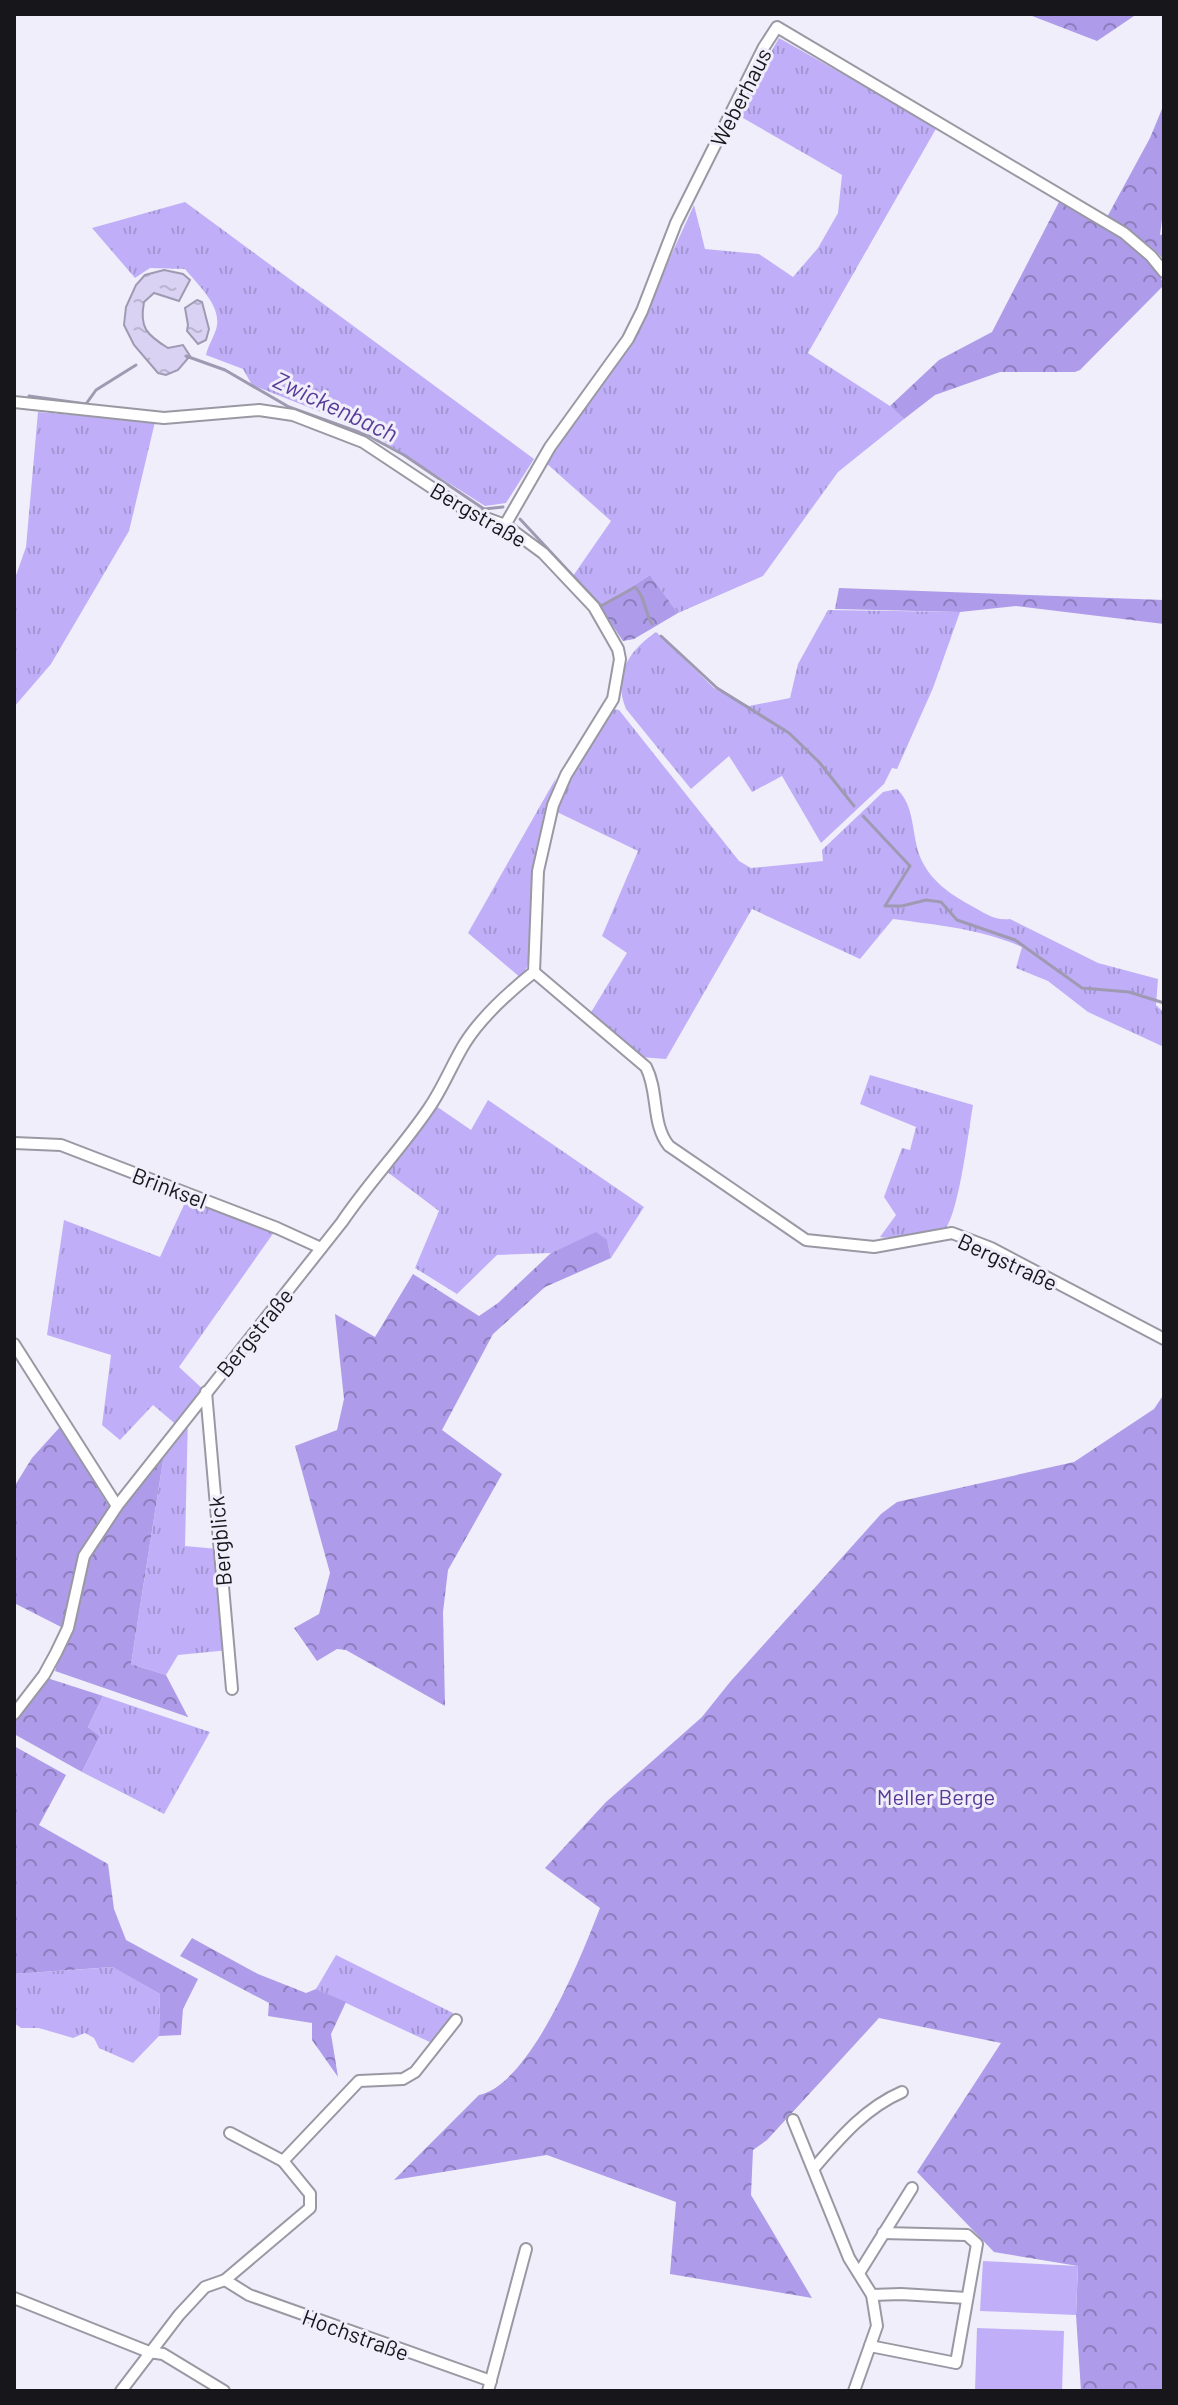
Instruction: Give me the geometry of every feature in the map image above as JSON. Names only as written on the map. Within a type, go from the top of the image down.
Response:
[{"type":"street","name":"Weberhaus","points":[[505,525],[550,447],[628,339],[676,223],[777,27],[1124,233],[1164,272]]},
{"type":"street","name":"Bergstraße","points":[[14,402],[164,418],[259,410],[293,415],[363,442],[467,511],[505,525],[543,553],[594,607],[618,649],[620,659],[613,699],[566,775],[553,805],[538,871],[534,972],[479,1024],[429,1108],[117,1506],[84,1556],[68,1628],[56,1653],[44,1675],[14,1714]]},
{"type":"street","name":"Bergstraße","points":[[534,972],[646,1067],[654,1090],[661,1136],[669,1146],[806,1240],[874,1247],[952,1233],[991,1248],[1164,1339]]},
{"type":"street","name":"Brinksel","points":[[14,1143],[61,1145],[321,1248]]},
{"type":"street","points":[[14,1344],[117,1506]]},
{"type":"street","name":"Bergblick","points":[[206,1392],[232,1689]]},
{"type":"street","points":[[283,2161],[359,2081],[403,2079],[415,2072],[456,2020]]},
{"type":"street","points":[[814,2168],[839,2139],[879,2102],[902,2092]]},
{"type":"street","points":[[793,2120],[835,2227],[849,2258],[872,2295],[877,2326],[854,2391]]},
{"type":"street","points":[[121,2391],[149,2352],[205,2287],[225,2280],[310,2208],[310,2194],[283,2161],[230,2133]]},
{"type":"street","points":[[859,2273],[912,2188]]},
{"type":"street","points":[[870,2346],[956,2363],[977,2244],[967,2235],[883,2233]]},
{"type":"street","points":[[489,2386],[526,2249]]},
{"type":"street","name":"Hochstraße","points":[[225,2280],[249,2295],[489,2386]]},
{"type":"street","points":[[872,2295],[967,2298]]},
{"type":"street","points":[[14,2298],[149,2352],[163,2354],[224,2391]]},
{"type":"green space","points":[[1027,14],[1137,14],[1097,41]]},
{"type":"green space","points":[[779,38],[937,127],[808,353],[890,406],[904,419],[838,472],[763,576],[678,613],[650,575],[600,607],[573,576],[611,521],[545,462],[635,334],[694,205],[705,249],[759,254],[793,277],[818,248],[838,213],[842,175],[736,114]]},
{"type":"green space","points":[[1164,104],[1164,204],[1160,235],[1164,234],[1164,260],[1145,242],[1106,219],[1150,138]]},
{"type":"green space","points":[[185,202],[534,459],[506,503],[485,506],[364,429],[252,385],[243,369],[206,355],[217,317],[207,295],[185,269],[150,268],[135,278],[92,228]]},
{"type":"green space","points":[[1059,202],[1133,248],[1157,272],[1164,285],[1080,370],[1000,372],[935,395],[904,419],[890,406],[939,360],[992,332]]},
{"type":"green space","points":[[38,412],[155,422],[129,531],[51,664],[14,707],[14,581],[26,547]]},
{"type":"green space","points":[[650,575],[678,613],[634,639],[623,641],[600,607]]},
{"type":"green space","points":[[839,588],[1164,600],[1164,624],[1016,606],[960,612],[835,609]]},
{"type":"green space","points":[[828,610],[960,612],[933,688],[897,769],[892,768],[884,784],[821,843],[782,776],[752,792],[729,756],[691,789],[626,709],[621,685],[631,656],[656,632],[714,688],[749,706],[790,698],[798,664]]},
{"type":"green space","points":[[611,709],[619,710],[739,861],[751,868],[823,861],[822,850],[883,792],[897,789],[907,804],[921,859],[930,874],[948,891],[990,916],[1010,919],[1098,963],[1158,979],[1156,1005],[1164,1013],[1164,1047],[1088,1012],[1048,981],[1016,968],[1022,947],[1006,941],[959,928],[893,919],[860,959],[752,909],[666,1059],[640,1057],[590,1014],[627,953],[602,936],[638,851],[557,812],[570,776]]},
{"type":"green space","points":[[556,778],[534,863],[532,942],[527,967],[521,978],[468,933]]},
{"type":"green space","points":[[870,1075],[973,1105],[958,1194],[948,1225],[942,1232],[911,1238],[880,1237],[896,1215],[884,1197],[902,1148],[910,1150],[916,1127],[860,1104]]},
{"type":"green space","points":[[488,1100],[644,1207],[611,1258],[607,1241],[596,1233],[551,1253],[497,1255],[457,1294],[415,1268],[439,1211],[386,1171],[436,1106],[471,1130]]},
{"type":"green space","points":[[189,1194],[277,1228],[179,1367],[206,1392],[188,1415],[185,1546],[218,1549],[229,1650],[178,1655],[166,1675],[131,1664],[165,1448],[179,1427],[153,1405],[120,1440],[102,1425],[111,1355],[47,1335],[64,1220],[160,1257]]},
{"type":"green space","points":[[596,1232],[607,1240],[611,1258],[545,1287],[493,1334],[442,1430],[502,1474],[448,1570],[443,1612],[445,1706],[346,1650],[337,1649],[317,1661],[294,1628],[319,1614],[330,1573],[295,1446],[337,1430],[344,1399],[335,1314],[375,1337],[413,1274],[479,1316],[498,1303],[551,1253]]},
{"type":"green space","name":"Meller Berge","points":[[1164,1394],[1164,2391],[1081,2391],[1076,2315],[1078,2266],[994,2252],[917,2172],[1001,2043],[879,2018],[767,2140],[753,2150],[751,2195],[812,2298],[670,2274],[676,2202],[547,2155],[394,2180],[479,2095],[498,2086],[517,2068],[568,1985],[600,1908],[545,1868],[606,1802],[702,1717],[881,1514],[897,1502],[1074,1462],[1154,1409]]},
{"type":"green space","points":[[60,1427],[110,1508],[118,1514],[165,1448],[131,1664],[166,1675],[188,1717],[55,1671],[69,1631],[14,1603],[14,1487],[32,1458]]},
{"type":"green space","points":[[47,1678],[103,1696],[88,1727],[100,1736],[82,1772],[14,1734],[14,1720]]},
{"type":"green space","points":[[103,1696],[210,1732],[164,1814],[82,1772],[100,1736],[88,1727]]},
{"type":"green space","points":[[14,1746],[66,1775],[39,1825],[108,1864],[114,1909],[126,1940],[198,1979],[183,2009],[181,2035],[159,2036],[160,1994],[113,1967],[14,1974]]},
{"type":"green space","points":[[192,1938],[258,1974],[306,1993],[316,1989],[346,2002],[331,2034],[338,2077],[312,2040],[312,2023],[268,2016],[269,2003],[180,1956]]},
{"type":"green space","points":[[336,1955],[453,2013],[434,2044],[316,1989]]},
{"type":"green space","points":[[114,1967],[160,1994],[159,2036],[133,2063],[99,2048],[94,2038],[85,2033],[73,2038],[39,2028],[21,2028],[14,2023],[14,1974]]},
{"type":"green space","points":[[983,2261],[1078,2266],[1076,2315],[980,2311]]},
{"type":"green space","points":[[977,2328],[1064,2331],[1062,2391],[975,2391]]},
{"type":"water","points":[[164,270],[183,274],[190,280],[179,301],[154,293],[144,302],[144,325],[150,335],[168,348],[183,345],[190,356],[178,370],[166,375],[158,373],[134,345],[124,325],[126,307],[136,285],[145,275]]},
{"type":"water","points":[[197,300],[202,302],[209,329],[206,340],[198,344],[187,331],[185,308]]},
{"type":"waterway","name":"Zwickenbach","points":[[186,356],[225,370],[289,407],[367,435],[404,455],[484,509],[503,507]]},
{"type":"waterway","name":"Zwickenbach","points":[[29,396],[86,404],[96,390],[136,365]]},
{"type":"waterway","name":"Zwickenbach","points":[[520,519],[601,606],[635,587],[652,624]]},
{"type":"waterway","name":"Zwickenbach","points":[[661,636],[717,688],[789,733],[819,762],[854,806]]},
{"type":"waterway","name":"Zwickenbach","points":[[863,816],[910,866],[885,906],[902,906],[926,900],[941,902],[957,920],[1015,940],[1082,988],[1129,992],[1164,1003]]}]
